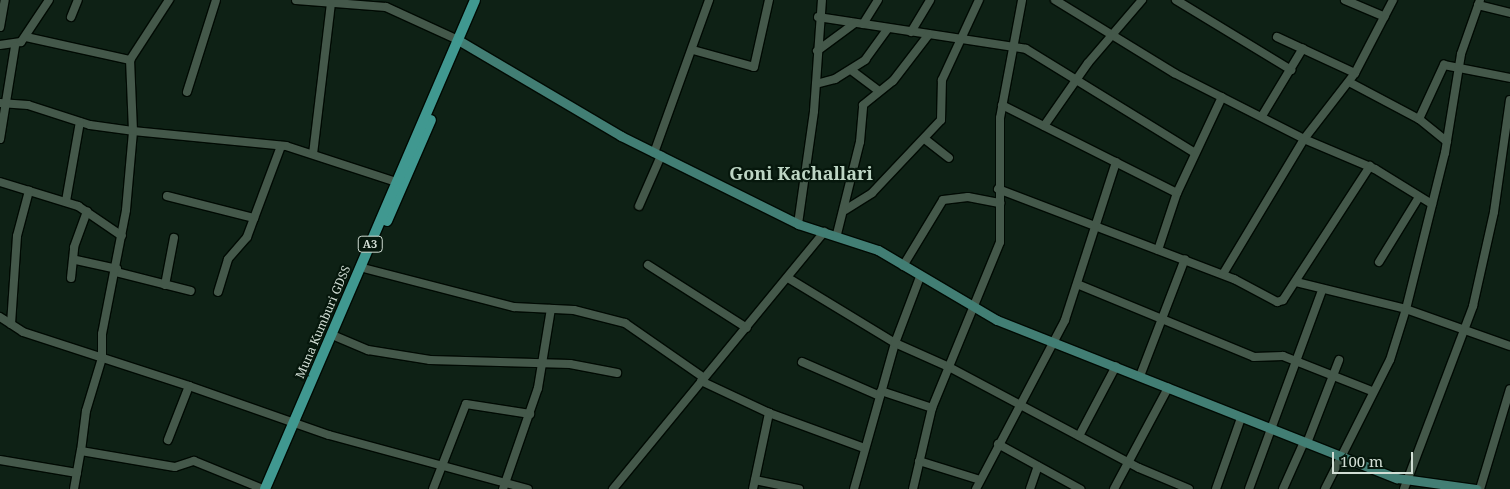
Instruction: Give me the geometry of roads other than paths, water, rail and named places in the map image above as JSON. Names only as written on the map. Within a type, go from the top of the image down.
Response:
[{"type":"highway","name":"Muna Kumburi GDSS","points":[[264,489],[297,423],[367,269],[460,42],[475,0]]},
{"type":"highway","name":"Muna Kumburi GDSS","points":[[273,489],[297,423],[396,182],[460,42],[482,0]]},
{"type":"main road","points":[[460,42],[657,154],[798,224],[837,234],[878,250],[973,308],[1241,418],[1341,456],[1405,485],[1476,489]]},
{"type":"street","points":[[0,27],[5,0]]},
{"type":"street","points":[[0,139],[3,103],[15,46],[26,37],[49,0]]},
{"type":"street","points":[[71,17],[78,0]]},
{"type":"street","points":[[74,489],[80,451],[102,358],[102,334],[122,236],[133,131],[130,60],[169,0]]},
{"type":"street","points":[[187,92],[216,0]]},
{"type":"street","points":[[296,0],[387,4],[460,42]]},
{"type":"street","points":[[639,206],[709,0]]},
{"type":"street","points":[[693,50],[754,67],[769,0]]},
{"type":"street","points":[[798,224],[816,84],[818,17],[822,0]]},
{"type":"street","points":[[817,51],[859,23],[878,0]]},
{"type":"street","points":[[911,32],[930,0]]},
{"type":"street","points":[[845,210],[872,193],[902,158],[926,140],[941,120],[942,80],[964,39],[980,0]]},
{"type":"street","points":[[913,489],[932,408],[1000,242],[998,188],[1002,105],[1011,48],[1022,0]]},
{"type":"street","points":[[1055,0],[1222,97],[1262,116],[1304,140],[1370,166],[1432,204]]},
{"type":"street","points":[[1044,126],[1077,80],[1142,0]]},
{"type":"street","points":[[1176,0],[1291,70]]},
{"type":"street","points":[[1345,0],[1385,17]]},
{"type":"street","points":[[1222,274],[1304,140],[1355,73],[1393,0]]},
{"type":"street","points":[[312,154],[331,2]]},
{"type":"street","points":[[1326,489],[1372,391],[1390,360],[1406,310],[1447,142],[1460,68],[1479,2],[1510,13]]},
{"type":"street","points":[[818,17],[1026,49],[1195,153]]},
{"type":"street","points":[[816,84],[851,70],[865,60],[888,28]]},
{"type":"street","points":[[837,234],[845,210],[863,105],[879,91],[929,34]]},
{"type":"street","points":[[26,37],[130,60]]},
{"type":"street","points":[[1277,37],[1355,73]]},
{"type":"street","points":[[0,44],[15,46]]},
{"type":"street","points":[[1262,116],[1303,48]]},
{"type":"street","points":[[1419,119],[1441,67],[1460,68],[1510,78]]},
{"type":"street","points":[[851,70],[879,91]]},
{"type":"street","points":[[1349,82],[1419,119],[1447,142]]},
{"type":"street","points":[[1158,250],[1177,193],[1222,97]]},
{"type":"street","points":[[1405,485],[1466,331],[1494,212],[1506,144],[1510,100]]},
{"type":"street","points":[[3,103],[28,105],[80,122],[133,131],[281,146],[312,154],[396,182]]},
{"type":"street","points":[[1002,105],[1177,193]]},
{"type":"street","points":[[66,201],[80,122]]},
{"type":"street","points":[[926,140],[949,158]]},
{"type":"street","points":[[218,292],[228,258],[247,237],[281,146]]},
{"type":"street","points":[[976,489],[998,444],[1056,342],[1077,284],[1116,162]]},
{"type":"street","points":[[998,188],[1222,274],[1277,302],[1284,300],[1370,166]]},
{"type":"street","points":[[1,185],[66,201],[88,211],[122,236]]},
{"type":"street","points":[[11,324],[17,236],[29,191]]},
{"type":"street","points":[[167,196],[254,218]]},
{"type":"street","points":[[903,266],[943,200],[968,197],[1000,203]]},
{"type":"street","points":[[1379,262],[1419,197]]},
{"type":"street","points":[[71,278],[76,260],[74,248],[88,211]]},
{"type":"street","points":[[613,489],[824,232]]},
{"type":"street","points":[[165,285],[174,238]]},
{"type":"street","points":[[1140,376],[1164,319],[1185,259]]},
{"type":"street","points":[[76,260],[191,291]]},
{"type":"street","points":[[648,265],[747,328]]},
{"type":"street","points":[[367,269],[514,307],[551,309],[625,323],[703,380],[769,413],[864,448]]},
{"type":"street","points":[[854,489],[895,343],[920,277]]},
{"type":"street","points":[[788,278],[895,343],[949,367],[1129,463],[1190,489]]},
{"type":"street","points":[[1296,282],[1322,291],[1406,310],[1510,346]]},
{"type":"street","points":[[1077,284],[1254,356],[1283,356],[1372,391]]},
{"type":"street","points":[[1249,489],[1294,360],[1322,291]]},
{"type":"street","points":[[504,486],[530,414],[544,363],[551,309]]},
{"type":"street","points":[[0,317],[23,332],[297,423],[504,486],[528,489]]},
{"type":"street","points":[[337,337],[368,350],[430,360],[544,363],[617,372]]},
{"type":"street","points":[[1283,489],[1339,360]]},
{"type":"street","points":[[802,362],[880,393],[932,408]]},
{"type":"street","points":[[1079,436],[1116,366]]},
{"type":"street","points":[[168,440],[189,386]]},
{"type":"street","points":[[1114,489],[1168,388]]},
{"type":"street","points":[[1480,489],[1510,389]]},
{"type":"street","points":[[433,489],[466,404],[530,414]]},
{"type":"street","points":[[753,489],[769,413]]},
{"type":"street","points":[[1216,489],[1241,418]]},
{"type":"street","points":[[998,444],[1080,489]]},
{"type":"street","points":[[80,451],[175,467],[194,460],[264,489]]},
{"type":"street","points":[[0,460],[77,474]]},
{"type":"street","points":[[919,461],[980,480]]},
{"type":"street","points":[[1030,489],[1038,466]]},
{"type":"street","points":[[755,480],[799,489]]},
{"type":"district","name":"Goni Kachallari","points":[[801,173]]}]
